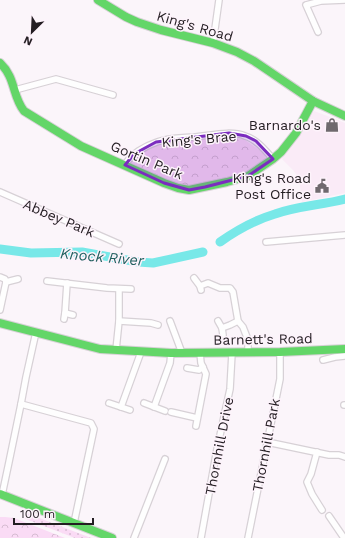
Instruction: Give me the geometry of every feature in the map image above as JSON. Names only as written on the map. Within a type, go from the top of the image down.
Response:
[{"type":"main road","name":"King's Road","points":[[98,0],[137,22],[161,30],[226,47],[254,61],[312,101],[345,116]]},
{"type":"main road","name":"Gortin Park","points":[[0,63],[10,75],[19,105],[24,111],[81,146],[164,183],[189,190],[248,176],[273,159],[280,153],[296,133],[304,120],[312,101]]},
{"type":"main road","name":"Barnett's Road","points":[[0,323],[100,349],[171,353],[280,352],[345,349]]},
{"type":"main road","points":[[1,495],[112,538]]},
{"type":"street","points":[[213,43],[219,0]]},
{"type":"street","points":[[318,32],[306,5],[321,1],[345,0]]},
{"type":"street","points":[[15,90],[56,79],[113,95]]},
{"type":"street","name":"King's Brae","points":[[125,165],[128,159],[134,154],[156,142],[230,133],[246,136],[256,142],[273,159]]},
{"type":"street","name":"Abbey Park","points":[[0,192],[119,244]]},
{"type":"street","points":[[266,242],[345,235]]},
{"type":"street","points":[[0,277],[5,279],[6,282]]},
{"type":"street","points":[[194,278],[200,288],[208,283],[220,288],[230,288],[233,292],[238,321],[243,327],[248,340],[248,352]]},
{"type":"street","points":[[6,282],[18,279]]},
{"type":"street","points":[[47,281],[131,289]]},
{"type":"street","points":[[0,310],[6,282]]},
{"type":"street","points":[[64,319],[67,283]]},
{"type":"street","points":[[116,350],[119,321],[119,289]]},
{"type":"street","points":[[65,313],[73,315]]},
{"type":"street","points":[[119,321],[151,320],[158,325]]},
{"type":"street","points":[[218,321],[222,328],[223,335]]},
{"type":"street","points":[[222,328],[238,321]]},
{"type":"street","points":[[170,322],[182,353]]},
{"type":"street","points":[[1,495],[22,404],[26,377],[36,332]]},
{"type":"street","points":[[121,407],[141,352]]},
{"type":"street","name":"Thornhill Park","points":[[250,538],[280,379],[280,352]]},
{"type":"street","points":[[154,407],[170,363],[171,353]]},
{"type":"street","points":[[196,426],[206,374],[201,363],[200,353]]},
{"type":"street","name":"Thornhill Drive","points":[[201,538],[217,449],[230,389],[232,353]]},
{"type":"street","points":[[322,360],[345,356]]},
{"type":"street","points":[[187,368],[198,370],[203,368]]},
{"type":"street","points":[[109,403],[130,410]]},
{"type":"street","points":[[144,403],[168,412],[197,418]]},
{"type":"street","points":[[22,404],[91,423],[94,428],[74,523]]},
{"type":"street","points":[[267,442],[345,457]]},
{"type":"street","points":[[317,452],[311,474],[307,482],[312,494],[322,510]]},
{"type":"street","points":[[134,538],[165,459]]},
{"type":"street","points":[[329,516],[344,538]]},
{"type":"highlighted area","points":[[229,133],[246,136],[256,141],[273,159],[248,176],[205,187],[189,190],[164,183],[125,165],[134,154],[156,142]]},
{"type":"shaded area","points":[[314,111],[345,123],[345,193],[302,202],[299,178],[282,159],[301,133]]},
{"type":"green space","points":[[233,137],[245,140],[265,154],[266,160],[244,175],[193,187],[175,185],[129,164],[139,154],[156,146],[201,139]]},
{"type":"green space","points":[[21,512],[91,538],[75,538],[23,518]]},
{"type":"green space","points":[[0,517],[14,518],[65,538],[0,538]]},
{"type":"waterway","name":"Knock River","points":[[220,242],[233,233],[268,216],[292,209],[345,199]]},
{"type":"waterway","name":"Knock River","points":[[0,249],[31,253],[82,252],[138,262],[153,263],[203,252]]},
{"type":"traffic: fast","points":[[98,0],[137,22],[161,30],[213,43],[237,52],[254,61],[313,101],[345,116]]},
{"type":"traffic: fast","points":[[0,63],[9,75],[17,99],[24,111],[81,146],[164,183],[189,190],[248,176],[273,159],[281,152],[296,133],[313,101]]},
{"type":"traffic: fast","points":[[0,323],[100,349],[171,353],[280,352],[345,349]]},
{"type":"traffic: fast","points":[[0,494],[112,538]]},
{"type":"place","name":"Barnardo's","points":[[332,125]]},
{"type":"place","name":"King's Road Post Office","points":[[322,186]]}]
